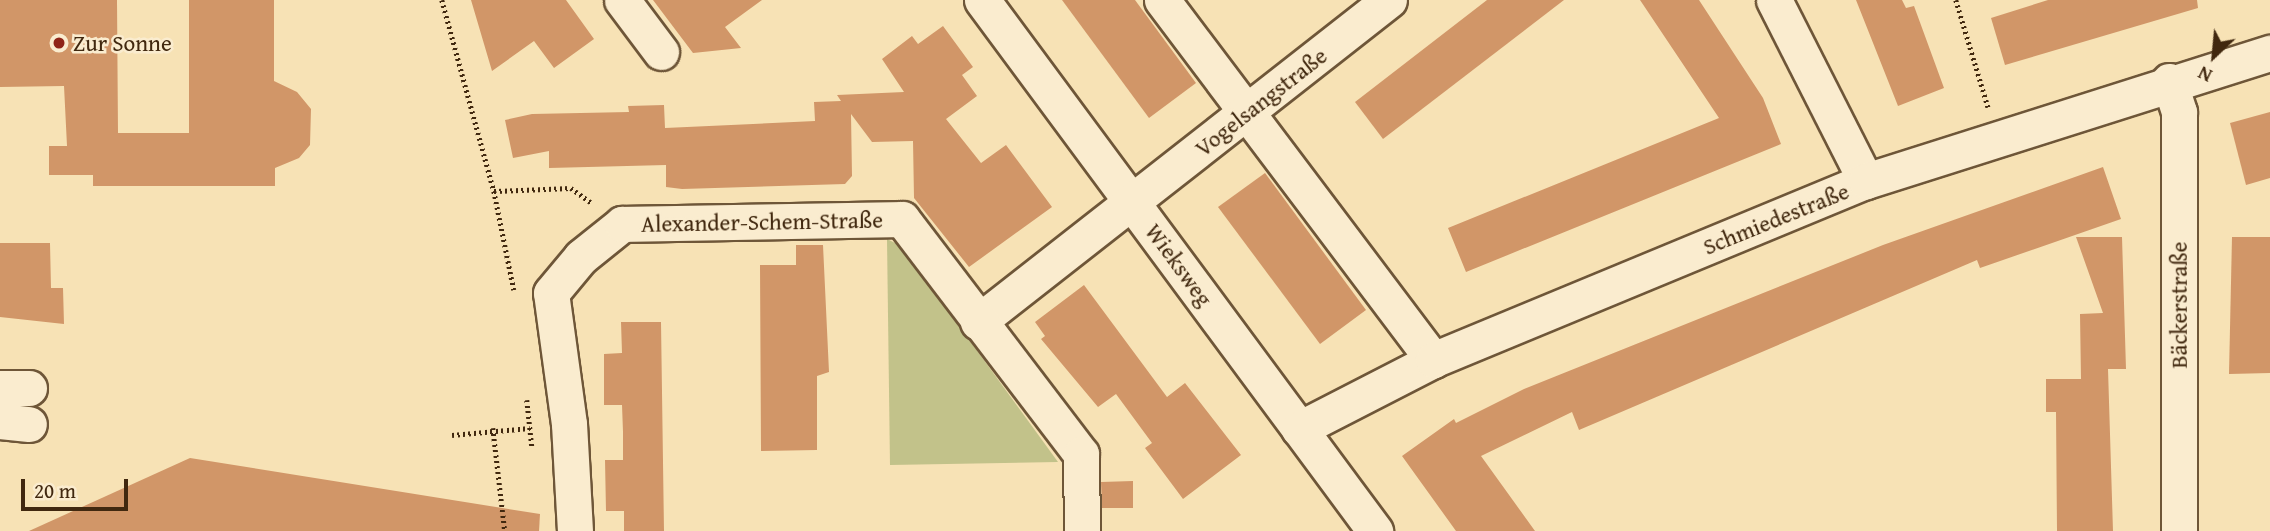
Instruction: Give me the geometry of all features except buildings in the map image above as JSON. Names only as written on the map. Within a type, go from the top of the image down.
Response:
[{"type":"street","points":[[622,0],[661,52]]},
{"type":"street","name":"Wieksweg","points":[[982,0],[1375,531]]},
{"type":"street","points":[[1162,0],[1249,112],[1433,360]]},
{"type":"street","name":"Vogelsangstraße","points":[[1133,203],[1390,0]]},
{"type":"street","points":[[1774,0],[1866,181]]},
{"type":"street","name":"Schmiedestraße","points":[[1299,429],[1433,360],[1866,181],[2169,81],[2270,53]]},
{"type":"street","name":"Bäckerstraße","points":[[2169,81],[2179,112],[2179,531]]},
{"type":"street","points":[[978,322],[1133,203]]},
{"type":"street","name":"Alexander-Schem-Straße","points":[[575,531],[569,424],[551,293],[581,257],[622,224],[902,219],[1081,454],[1082,531]]},
{"type":"path","points":[[442,0],[494,191],[516,298]]},
{"type":"path","points":[[1956,0],[1997,138]]},
{"type":"path","points":[[494,191],[571,188],[622,224]]},
{"type":"path","points":[[526,389],[533,454]]},
{"type":"path","points":[[452,435],[493,428],[530,428]]},
{"type":"path","points":[[493,428],[505,531]]},
{"type":"green space","points":[[887,239],[901,246],[1058,462],[890,465]]},
{"type":"place","name":"Zur Sonne","points":[[59,43]]}]
